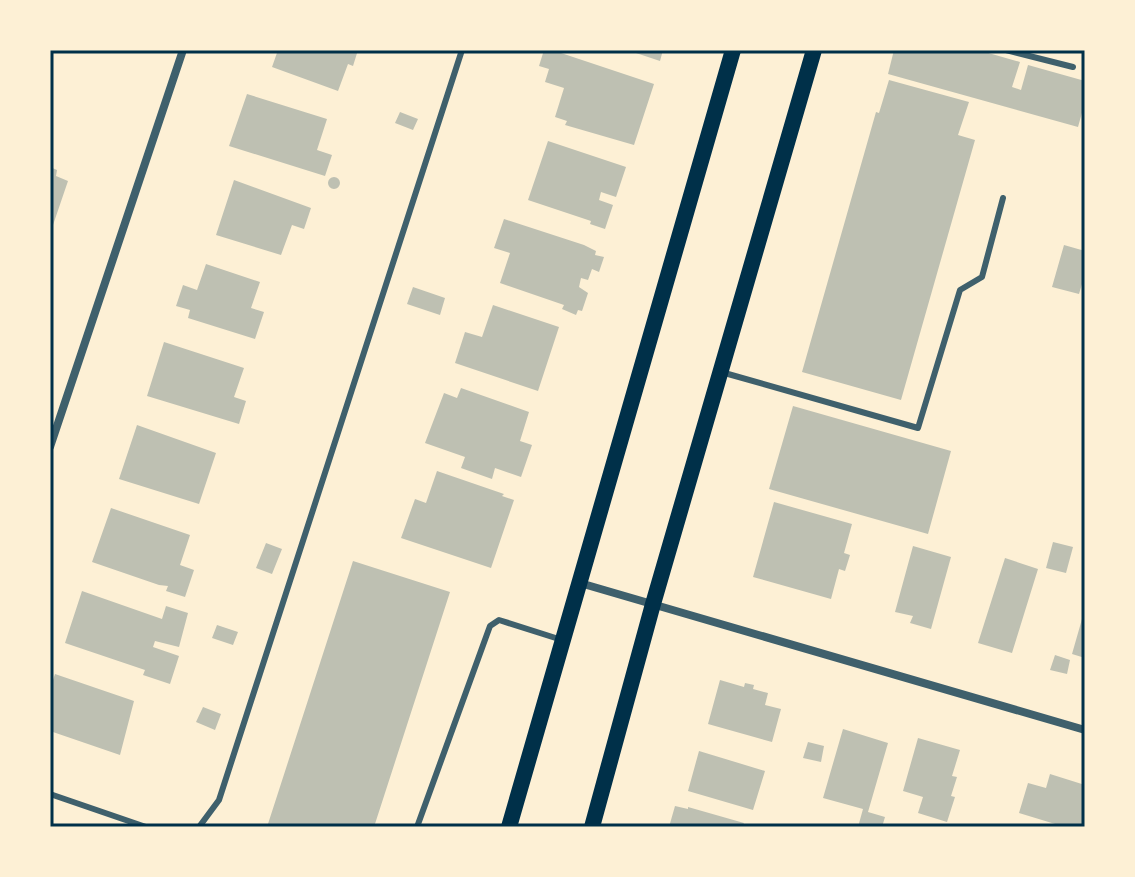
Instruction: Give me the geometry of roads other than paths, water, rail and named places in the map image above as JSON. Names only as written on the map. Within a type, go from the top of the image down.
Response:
[{"type":"main road","points":[[509,827],[733,50]]},
{"type":"main road","points":[[592,827],[653,604],[814,50]]},
{"type":"street","points":[[50,447],[183,50]]},
{"type":"street","points":[[580,583],[1085,730]]},
{"type":"lane","points":[[199,827],[219,800],[462,50]]},
{"type":"lane","points":[[1006,50],[1073,67]]},
{"type":"lane","points":[[721,372],[918,428],[960,290],[982,277],[1003,198]]},
{"type":"lane","points":[[417,827],[490,626],[499,620],[562,640]]},
{"type":"lane","points":[[50,794],[146,827]]}]
